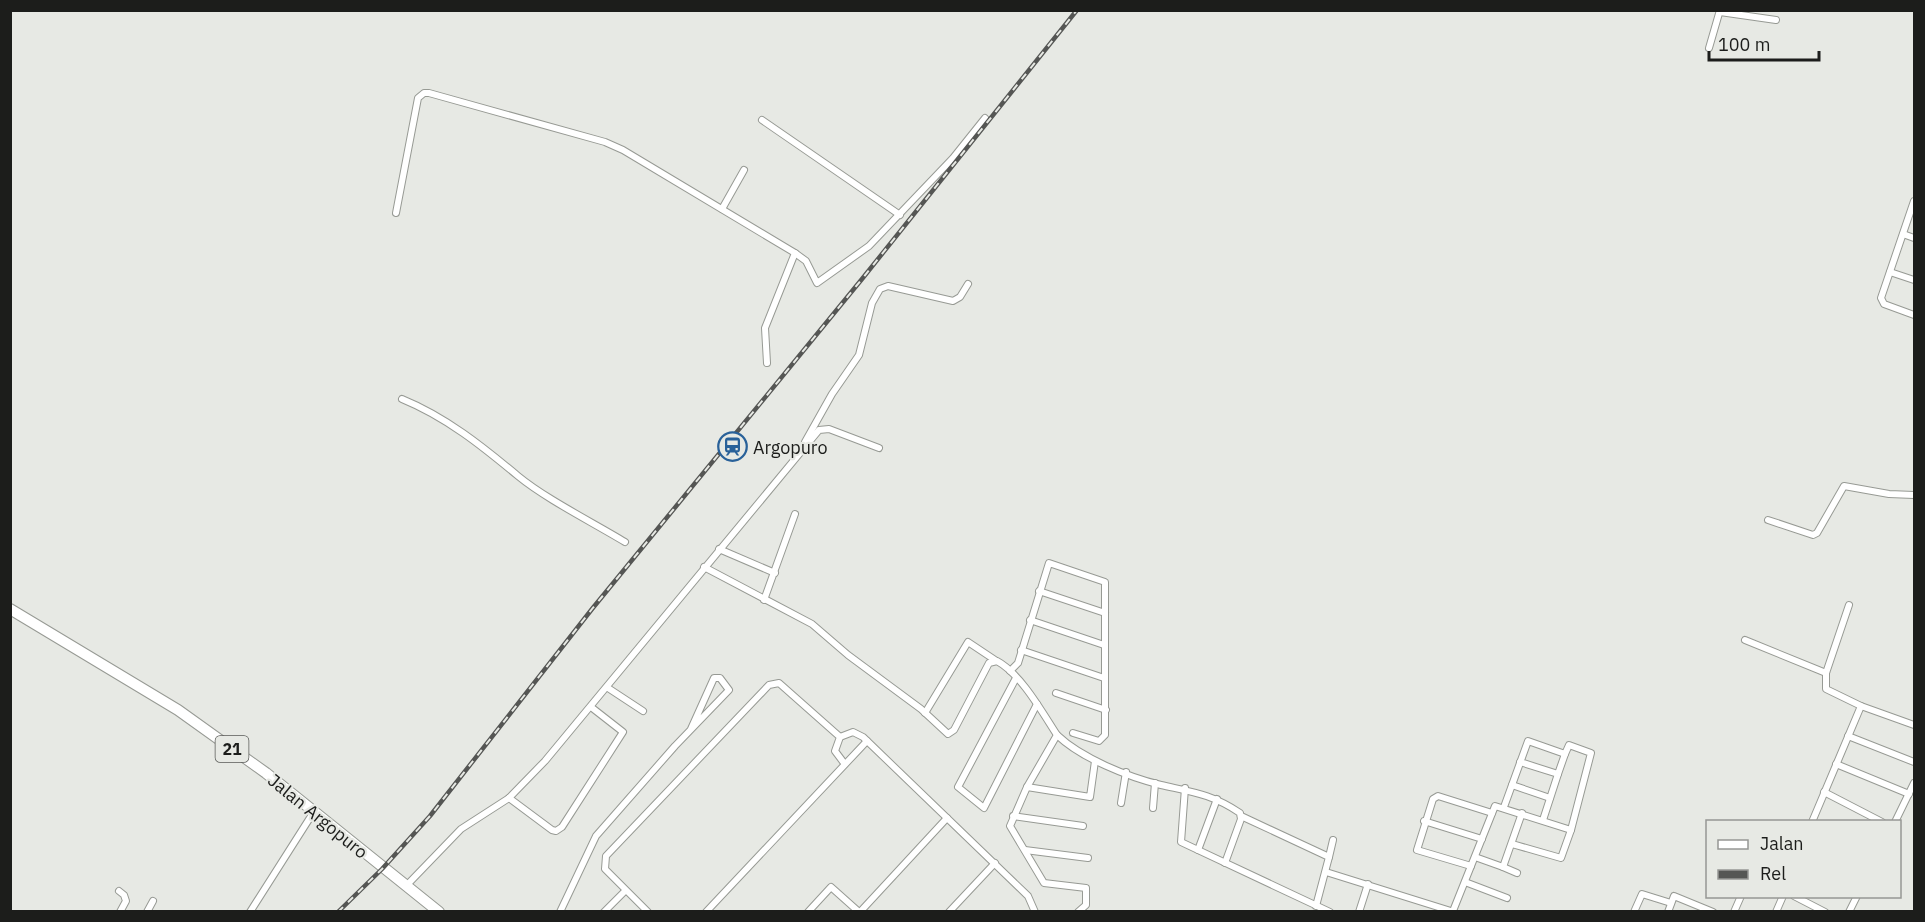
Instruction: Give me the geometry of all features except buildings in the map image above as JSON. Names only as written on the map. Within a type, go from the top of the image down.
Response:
[{"type":"highway","name":"Jalan Argopuro","points":[[10,609],[178,710],[266,773],[439,912]]},
{"type":"street","points":[[1709,48],[1720,11],[1776,20]]},
{"type":"street","points":[[396,213],[418,98],[424,93],[605,142],[673,178],[795,253],[806,261],[817,283],[869,246],[953,158],[985,118]]},
{"type":"street","points":[[762,120],[900,215]]},
{"type":"street","points":[[722,209],[744,170]]},
{"type":"street","points":[[1914,201],[1882,302],[1914,315]]},
{"type":"street","points":[[1903,234],[1914,238]]},
{"type":"street","points":[[767,363],[766,322],[795,253]]},
{"type":"street","points":[[1890,272],[1914,280]]},
{"type":"street","points":[[799,453],[837,386],[859,355],[872,303],[880,289],[888,286],[953,301],[960,297],[968,284]]},
{"type":"street","points":[[402,399],[454,427],[495,455],[519,477],[625,542]]},
{"type":"street","points":[[406,886],[460,829],[509,798],[608,688],[704,567],[819,430],[825,428],[879,448]]},
{"type":"street","points":[[1768,520],[1815,535],[1844,486],[1889,494],[1914,495]]},
{"type":"street","points":[[764,600],[795,514]]},
{"type":"street","points":[[719,549],[775,573]]},
{"type":"street","points":[[1010,671],[1018,663],[1048,565],[1052,563],[1105,582],[1105,735],[1099,741],[1073,733]]},
{"type":"street","points":[[704,567],[812,624],[848,655],[925,713],[948,734],[952,733],[989,663],[997,661]]},
{"type":"street","points":[[1039,591],[1105,613]]},
{"type":"street","points":[[1849,605],[1826,673],[1826,685],[1829,692],[1914,725]]},
{"type":"street","points":[[1030,620],[1104,645]]},
{"type":"street","points":[[1745,640],[1826,673]]},
{"type":"street","points":[[925,713],[968,642],[1010,671],[1037,704],[1057,735],[1077,752],[1155,783],[1217,799],[1241,816],[1329,857]]},
{"type":"street","points":[[1021,650],[1104,678]]},
{"type":"street","points":[[560,912],[596,836],[691,729],[729,690],[720,678],[714,678],[691,729]]},
{"type":"street","points":[[1016,678],[958,787],[984,808],[1037,704]]},
{"type":"street","points":[[648,912],[605,869],[606,856],[772,682],[779,683],[840,737]]},
{"type":"street","points":[[608,688],[643,711]]},
{"type":"street","points":[[1056,693],[1106,710]]},
{"type":"street","points":[[1813,820],[1861,706]]},
{"type":"street","points":[[509,798],[552,830],[562,827],[623,732],[591,707]]},
{"type":"street","points":[[844,763],[835,748],[840,737],[853,732],[867,741],[995,863],[1028,896],[1035,912]]},
{"type":"street","points":[[1057,735],[1027,787],[1010,826],[1044,883],[1086,888],[1086,905],[1078,912]]},
{"type":"street","points":[[1848,736],[1914,762]]},
{"type":"street","points":[[706,912],[867,741]]},
{"type":"street","points":[[1504,807],[1529,741],[1565,754]]},
{"type":"street","points":[[1512,844],[1561,858],[1571,830],[1591,753],[1569,745],[1544,820]]},
{"type":"street","points":[[1027,787],[1090,796],[1095,760]]},
{"type":"street","points":[[1520,762],[1558,774]]},
{"type":"street","points":[[1836,764],[1909,794]]},
{"type":"street","points":[[1121,803],[1126,772]]},
{"type":"street","points":[[1153,808],[1155,783]]},
{"type":"street","points":[[1896,820],[1914,783]]},
{"type":"street","points":[[1512,784],[1550,798]]},
{"type":"street","points":[[1185,789],[1181,842],[1330,912]]},
{"type":"street","points":[[1824,792],[1878,820]]},
{"type":"street","points":[[1471,866],[1417,850],[1424,822],[1436,796],[1492,813]]},
{"type":"street","points":[[1198,850],[1217,799]]},
{"type":"street","points":[[1326,872],[1405,898],[1420,899],[1454,911],[1496,806],[1571,830]]},
{"type":"street","points":[[250,912],[313,813]]},
{"type":"street","points":[[1503,867],[1522,813]]},
{"type":"street","points":[[1013,816],[1083,826]]},
{"type":"street","points":[[1225,863],[1241,816]]},
{"type":"street","points":[[808,912],[831,887],[859,912],[946,818]]},
{"type":"street","points":[[1424,822],[1482,839]]},
{"type":"street","points":[[1316,906],[1333,840]]},
{"type":"street","points":[[1025,850],[1088,858]]},
{"type":"street","points":[[1475,857],[1517,873]]},
{"type":"street","points":[[949,912],[995,863]]},
{"type":"street","points":[[1359,912],[1368,884]]},
{"type":"street","points":[[1463,887],[1507,898]]},
{"type":"street","points":[[119,891],[124,895],[126,901],[120,912]]},
{"type":"street","points":[[604,912],[625,891]]},
{"type":"street","points":[[1634,912],[1642,894],[1671,903]]},
{"type":"street","points":[[1668,912],[1676,896],[1713,912]]},
{"type":"street","points":[[1734,912],[1741,898]]},
{"type":"street","points":[[1776,912],[1783,898]]},
{"type":"street","points":[[1796,898],[1825,912]]},
{"type":"street","points":[[1849,912],[1856,898]]},
{"type":"street","points":[[147,912],[153,901]]},
{"type":"railway","points":[[338,912],[382,869],[430,816],[592,609],[862,279],[1077,10]]},
{"type":"place","name":"Argopuro","points":[[732,447]]}]
